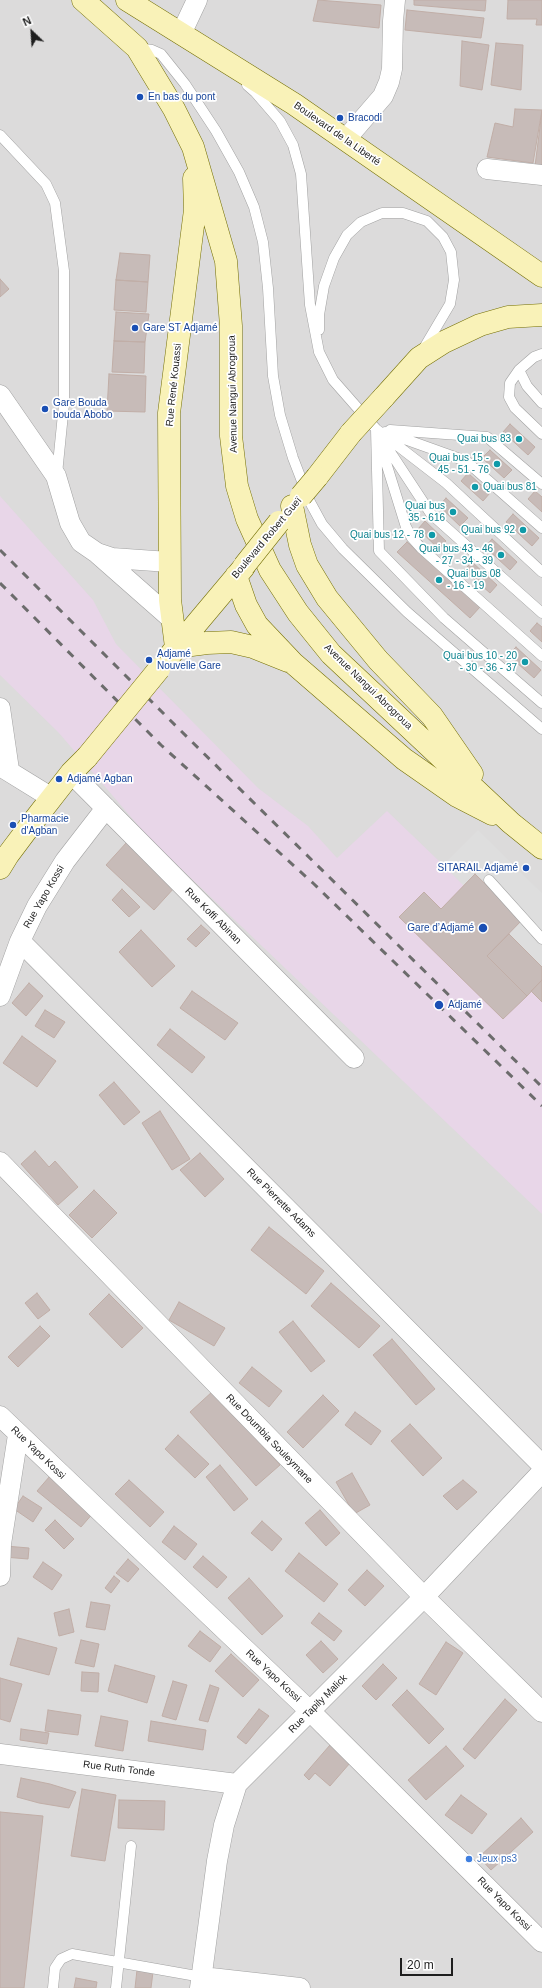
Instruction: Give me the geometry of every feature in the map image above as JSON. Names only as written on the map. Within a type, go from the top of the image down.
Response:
[{"type":"main road","name":"Avenue Nangui Abrogroua","points":[[83,0],[137,48],[174,110],[193,147],[226,261],[231,326],[231,436],[237,486],[247,519],[270,570],[298,613],[331,654],[511,823],[542,848]]},
{"type":"main road","name":"Boulevard de la Liberté","points":[[127,0],[294,104],[542,276]]},
{"type":"main road","name":"Rue René Kouassi","points":[[176,647],[170,562],[169,412],[195,210],[193,147]]},
{"type":"main road","name":"Boulevard Robert Gueï","points":[[0,868],[32,823],[71,773],[87,757],[317,477],[351,433],[419,358],[444,342],[480,325],[508,317],[542,315]]},
{"type":"main road","points":[[291,508],[300,545],[307,565],[326,598],[378,660],[432,716],[491,803]]},
{"type":"main road","points":[[240,571],[246,605],[257,625],[293,663]]},
{"type":"main road","points":[[176,647],[231,642],[253,647],[293,663]]},
{"type":"main road","name":"Avenue Nangui Abrogroua","points":[[293,663],[404,760],[457,796],[511,823]]},
{"type":"main road","name":"Boulevard Robert Gueï","points":[[0,848],[32,823]]},
{"type":"street","points":[[181,34],[197,0]]},
{"type":"street","points":[[345,140],[383,96],[389,82],[392,69],[395,0]]},
{"type":"street","points":[[487,169],[542,175]]},
{"type":"street","points":[[0,395],[56,476],[70,523],[81,542],[97,553],[173,620]]},
{"type":"street","points":[[97,553],[112,558],[170,562]]},
{"type":"street","points":[[0,708],[5,768],[52,798]]},
{"type":"street","name":"Rue Koffi Abinan","points":[[71,773],[354,1058]]},
{"type":"street","name":"Rue Yapo Kossi","points":[[0,996],[20,941],[37,906],[65,862],[106,808]]},
{"type":"street","name":"Rue Pierrette Adams","points":[[20,941],[542,1465]]},
{"type":"street","name":"Rue Doumbia Souleymane","points":[[0,1162],[424,1597],[542,1712]]},
{"type":"street","name":"Rue Yapo Kossi","points":[[0,1416],[18,1435],[311,1712],[542,1942]]},
{"type":"street","points":[[0,1576],[1,1544],[18,1435]]},
{"type":"street","name":"Rue Tapily Malick","points":[[201,1983],[217,1861],[224,1825],[238,1784],[424,1597],[542,1472]]},
{"type":"street","name":"Rue Ruth Tonde","points":[[0,1754],[238,1784]]},
{"type":"street","points":[[201,1983],[300,1988]]},
{"type":"lane","points":[[181,34],[255,92],[280,121],[293,145],[301,174],[310,305],[319,352],[333,380],[376,429],[426,508],[542,613]]},
{"type":"lane","points":[[137,48],[152,50],[161,54],[185,84],[216,131],[239,172],[254,207],[263,242],[268,288],[273,376],[280,416],[293,458],[310,502],[322,524],[343,549],[407,612],[542,729]]},
{"type":"lane","points":[[0,135],[46,184],[55,203],[64,271],[64,404],[56,476]]},
{"type":"lane","points":[[319,352],[319,315],[324,286],[334,258],[347,235],[361,222],[382,213],[403,213],[427,221],[443,237],[451,252],[453,266],[454,280],[450,304],[419,358]]},
{"type":"lane","points":[[542,354],[534,357],[519,370],[510,383],[509,397],[515,408],[542,434]]},
{"type":"lane","points":[[519,370],[526,386],[542,403]]},
{"type":"lane","points":[[376,429],[487,437],[542,484]]},
{"type":"lane","points":[[376,429],[466,461],[542,528]]},
{"type":"lane","points":[[376,429],[446,484],[542,572]]},
{"type":"lane","points":[[376,429],[406,527],[412,538],[421,548],[542,656]]},
{"type":"lane","points":[[376,429],[378,552],[444,618],[542,703]]},
{"type":"lane","points":[[489,880],[542,939]]},
{"type":"lane","points":[[116,1988],[131,1846]]},
{"type":"lane","points":[[53,1988],[55,1968],[62,1959],[72,1954],[118,1962],[201,1983]]},
{"type":"shaded area","points":[[0,0],[542,0],[542,1988],[0,1988]]},
{"type":"shaded area","points":[[0,496],[93,600],[116,644],[258,788],[308,826],[337,858],[387,811],[464,885],[475,874],[522,920],[509,934],[542,967],[542,1214],[148,837],[59,733],[0,675]]},
{"type":"shaded area","points":[[478,830],[542,893],[542,967],[509,934],[522,920],[475,874],[464,886],[443,865]]},
{"type":"building","points":[[318,0],[381,5],[379,28],[313,21]]},
{"type":"building","points":[[414,0],[486,0],[485,11],[414,5]]},
{"type":"building","points":[[508,0],[542,0],[542,25],[536,25],[537,19],[507,19]]},
{"type":"building","points":[[407,10],[484,18],[481,38],[405,30]]},
{"type":"building","points":[[462,41],[489,45],[482,90],[460,86]]},
{"type":"building","points":[[496,43],[523,45],[521,90],[491,85]]},
{"type":"building","points":[[515,109],[542,110],[533,163],[487,157],[495,123],[513,127]]},
{"type":"building","points":[[542,111],[542,167],[535,166]]},
{"type":"building","points":[[120,253],[150,255],[148,282],[116,280]]},
{"type":"building","points":[[0,279],[9,289],[0,297]]},
{"type":"building","points":[[116,280],[148,282],[146,312],[114,310]]},
{"type":"building","points":[[116,312],[149,314],[145,342],[114,341]]},
{"type":"building","points":[[114,341],[145,342],[144,373],[112,372]]},
{"type":"building","points":[[109,374],[146,376],[145,412],[107,411]]},
{"type":"building","name":"Quai bus 83","points":[[510,424],[535,447],[528,455],[503,432]]},
{"type":"building","name":"Quai bus 15 - 45 - 51 - 76","points":[[490,450],[512,470],[504,478],[482,458]]},
{"type":"building","name":"Quai bus 81","points":[[468,473],[490,493],[483,501],[461,481]]},
{"type":"building","points":[[535,491],[542,497],[542,512],[528,499]]},
{"type":"building","name":"Quai bus 35 - 616","points":[[446,498],[468,518],[460,526],[439,506]]},
{"type":"building","name":"Quai bus 92","points":[[513,514],[539,538],[532,546],[506,522]]},
{"type":"building","name":"Quai bus 12 - 78","points":[[425,521],[446,541],[439,549],[418,529]]},
{"type":"building","name":"Quai bus 43 - 46 - 27 - 34 - 39","points":[[492,539],[517,562],[510,570],[485,547]]},
{"type":"building","name":"Quai bus 08 - 16 - 19","points":[[407,542],[480,607],[470,618],[397,552]]},
{"type":"building","points":[[472,562],[497,585],[490,593],[464,570]]},
{"type":"building","points":[[537,623],[542,627],[542,642],[530,631]]},
{"type":"building","name":"Quai bus 10 - 20 - 30 - 36 - 37","points":[[516,647],[541,670],[534,678],[508,655]]},
{"type":"building","points":[[127,842],[175,887],[154,910],[106,865]]},
{"type":"building","points":[[475,874],[522,920],[487,956],[527,996],[503,1019],[399,917],[424,892],[441,909]]},
{"type":"building","points":[[122,889],[140,907],[129,917],[112,900]]},
{"type":"building","points":[[201,925],[210,933],[196,947],[187,939]]},
{"type":"building","points":[[141,930],[175,966],[152,987],[119,952]]},
{"type":"building","points":[[509,934],[542,967],[542,980],[527,996],[487,956]]},
{"type":"building","points":[[542,980],[542,1002],[531,991]]},
{"type":"building","points":[[29,983],[43,996],[26,1016],[12,1003]]},
{"type":"building","points":[[192,991],[238,1023],[225,1040],[180,1008]]},
{"type":"building","points":[[45,1010],[65,1022],[54,1038],[35,1026]]},
{"type":"building","points":[[170,1029],[205,1057],[192,1073],[157,1045]]},
{"type":"building","points":[[22,1036],[56,1061],[37,1087],[3,1063]]},
{"type":"building","points":[[114,1082],[140,1112],[124,1125],[99,1095]]},
{"type":"building","points":[[160,1111],[190,1159],[172,1170],[142,1123]]},
{"type":"building","points":[[35,1151],[49,1167],[55,1161],[78,1187],[58,1205],[21,1164]]},
{"type":"building","points":[[200,1153],[224,1179],[205,1197],[180,1170]]},
{"type":"building","points":[[94,1190],[117,1213],[92,1238],[69,1215]]},
{"type":"building","points":[[269,1227],[324,1271],[306,1294],[251,1250]]},
{"type":"building","points":[[331,1283],[380,1326],[359,1348],[311,1306]]},
{"type":"building","points":[[37,1293],[50,1310],[38,1319],[25,1303]]},
{"type":"building","points":[[109,1294],[143,1328],[122,1348],[89,1314]]},
{"type":"building","points":[[179,1302],[225,1328],[214,1346],[169,1320]]},
{"type":"building","points":[[293,1321],[325,1361],[311,1372],[279,1332]]},
{"type":"building","points":[[40,1326],[50,1336],[18,1367],[8,1357]]},
{"type":"building","points":[[392,1339],[435,1389],[416,1405],[373,1355]]},
{"type":"building","points":[[252,1367],[282,1391],[269,1407],[239,1383]]},
{"type":"building","points":[[213,1391],[280,1465],[256,1486],[190,1412]]},
{"type":"building","points":[[323,1395],[339,1411],[303,1448],[287,1432]]},
{"type":"building","points":[[355,1412],[381,1431],[371,1445],[345,1425]]},
{"type":"building","points":[[410,1424],[442,1458],[423,1476],[391,1441]]},
{"type":"building","points":[[178,1435],[209,1464],[195,1478],[165,1449]]},
{"type":"building","points":[[220,1465],[248,1499],[234,1511],[206,1477]]},
{"type":"building","points":[[352,1473],[370,1505],[354,1514],[336,1482]]},
{"type":"building","points":[[50,1476],[94,1512],[81,1527],[37,1491]]},
{"type":"building","points":[[129,1480],[164,1512],[150,1527],[115,1494]]},
{"type":"building","points":[[463,1480],[477,1492],[457,1510],[443,1496]]},
{"type":"building","points":[[23,1496],[42,1508],[33,1522],[14,1509]]},
{"type":"building","points":[[320,1510],[340,1533],[326,1546],[305,1523]]},
{"type":"building","points":[[55,1520],[74,1539],[64,1549],[45,1530]]},
{"type":"building","points":[[262,1521],[282,1539],[272,1551],[251,1533]]},
{"type":"building","points":[[174,1526],[197,1544],[185,1560],[162,1542]]},
{"type":"building","points":[[5,1546],[29,1548],[28,1559],[4,1557]]},
{"type":"building","points":[[299,1553],[338,1584],[324,1602],[285,1571]]},
{"type":"building","points":[[203,1556],[227,1577],[217,1588],[193,1567]]},
{"type":"building","points":[[128,1559],[139,1569],[128,1582],[116,1573]]},
{"type":"building","points":[[43,1562],[62,1575],[52,1590],[33,1577]]},
{"type":"building","points":[[367,1570],[384,1586],[365,1606],[348,1590]]},
{"type":"building","points":[[114,1576],[120,1581],[111,1593],[105,1588]]},
{"type":"building","points":[[249,1578],[283,1616],[262,1635],[228,1598]]},
{"type":"building","points":[[91,1602],[110,1605],[105,1630],[86,1627]]},
{"type":"building","points":[[69,1609],[74,1632],[59,1636],[54,1613]]},
{"type":"building","points":[[319,1613],[342,1631],[334,1641],[311,1623]]},
{"type":"building","points":[[200,1631],[221,1647],[210,1662],[188,1646]]},
{"type":"building","points":[[18,1638],[57,1648],[49,1675],[10,1665]]},
{"type":"building","points":[[81,1640],[99,1644],[94,1667],[75,1663]]},
{"type":"building","points":[[321,1641],[338,1659],[323,1673],[306,1655]]},
{"type":"building","points":[[446,1642],[463,1653],[436,1695],[419,1684]]},
{"type":"building","points":[[231,1654],[259,1680],[243,1697],[215,1671]]},
{"type":"building","points":[[383,1664],[397,1678],[376,1700],[362,1686]]},
{"type":"building","points":[[115,1665],[155,1676],[147,1703],[108,1691]]},
{"type":"building","points":[[82,1672],[99,1673],[98,1692],[81,1691]]},
{"type":"building","points":[[0,1678],[22,1684],[10,1722],[0,1719]]},
{"type":"building","points":[[173,1681],[187,1685],[176,1720],[162,1716]]},
{"type":"building","points":[[210,1685],[219,1688],[208,1722],[199,1720]]},
{"type":"building","points":[[407,1690],[444,1729],[429,1744],[392,1705]]},
{"type":"building","points":[[505,1699],[517,1710],[475,1759],[463,1749]]},
{"type":"building","points":[[259,1709],[269,1716],[246,1744],[237,1737]]},
{"type":"building","points":[[48,1710],[81,1715],[78,1735],[45,1731]]},
{"type":"building","points":[[101,1716],[128,1721],[123,1751],[95,1746]]},
{"type":"building","points":[[151,1721],[206,1730],[203,1750],[148,1741]]},
{"type":"building","points":[[21,1729],[49,1733],[47,1744],[20,1740]]},
{"type":"building","points":[[330,1745],[350,1763],[330,1786],[315,1773],[309,1780],[304,1775]]},
{"type":"building","points":[[446,1746],[464,1766],[426,1800],[408,1780]]},
{"type":"building","points":[[21,1778],[50,1784],[76,1792],[69,1808],[39,1803],[17,1797]]},
{"type":"building","points":[[82,1789],[116,1795],[105,1861],[71,1856]]},
{"type":"building","points":[[461,1795],[487,1814],[472,1834],[445,1815]]},
{"type":"building","points":[[119,1800],[165,1801],[164,1830],[118,1828]]},
{"type":"building","points":[[0,1812],[43,1816],[24,1988],[0,1988]]},
{"type":"building","points":[[521,1818],[533,1832],[491,1870],[479,1857]]},
{"type":"building","points":[[137,1970],[153,1972],[151,1988],[135,1988]]},
{"type":"building","points":[[76,1978],[97,1982],[96,1988],[74,1988]]},
{"type":"railway","points":[[0,550],[542,1087]]},
{"type":"railway","points":[[0,583],[161,745],[314,884],[542,1106]]},
{"type":"place","name":"En bas du pont","points":[[140,97]]},
{"type":"place","name":"Bracodi","points":[[340,118]]},
{"type":"place","name":"Gare ST Adjamé","points":[[135,328]]},
{"type":"place","name":"Gare Bouda bouda Abobo","points":[[45,409]]},
{"type":"place","name":"Quai bus 83","points":[[519,439]]},
{"type":"place","name":"Quai bus 15 - 45 - 51 - 76","points":[[497,464]]},
{"type":"place","name":"Quai bus 81","points":[[475,487]]},
{"type":"place","name":"Quai bus 35 - 616","points":[[453,512]]},
{"type":"place","name":"Quai bus 92","points":[[523,530]]},
{"type":"place","name":"Quai bus 12 - 78","points":[[432,535]]},
{"type":"place","name":"Quai bus 43 - 46 - 27 - 34 - 39","points":[[501,555]]},
{"type":"place","name":"Quai bus 08 - 16 - 19","points":[[439,580]]},
{"type":"place","name":"Adjamé Nouvelle Gare","points":[[149,660]]},
{"type":"place","name":"Quai bus 10 - 20 - 30 - 36 - 37","points":[[525,662]]},
{"type":"place","name":"Adjamé Agban","points":[[59,779]]},
{"type":"place","name":"Pharmacie d'Agban","points":[[13,825]]},
{"type":"place","name":"SITARAIL Adjamé","points":[[526,868]]},
{"type":"place","name":"Gare d’Adjamé","points":[[483,928]]},
{"type":"place","name":"Adjamé","points":[[439,1005]]},
{"type":"place","name":"Jeux ps3","points":[[469,1859]]}]
